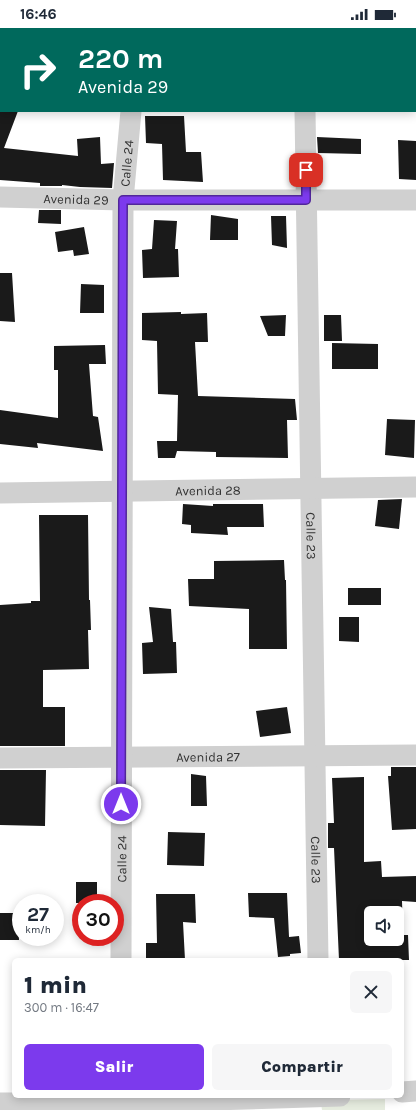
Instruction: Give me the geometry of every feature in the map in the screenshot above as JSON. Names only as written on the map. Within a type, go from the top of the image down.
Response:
[{"type":"street","name":"Calle 24","points":[[121,958],[123,200],[131,112]]},
{"type":"street","name":"Calle 23","points":[[305,112],[318,958]]},
{"type":"street","name":"Avenida 29","points":[[0,197],[123,200],[416,200]]},
{"type":"street","name":"Avenida 28","points":[[0,493],[416,487]]},
{"type":"street","name":"Avenida 27","points":[[0,758],[416,756]]},
{"type":"street","points":[[404,1092],[416,1091]]},
{"type":"street","points":[[0,1104],[325,1100]]},
{"type":"shaded area","points":[[320,1098],[333,1100],[385,1099],[385,1110],[322,1110]]},
{"type":"building","points":[[0,112],[18,112],[4,148],[78,156],[77,139],[100,137],[101,164],[114,163],[112,188],[62,185],[40,186],[40,183],[0,180]]},
{"type":"building","points":[[145,116],[184,116],[186,152],[201,152],[203,182],[163,180],[162,144],[146,143]]},
{"type":"building","points":[[317,137],[361,139],[361,154],[318,153]]},
{"type":"building","points":[[398,140],[416,141],[416,180],[399,179]]},
{"type":"building","points":[[39,210],[61,210],[61,224],[38,223]]},
{"type":"building","points":[[211,215],[238,219],[238,240],[210,240]]},
{"type":"building","points":[[271,216],[286,216],[287,248],[272,245]]},
{"type":"building","points":[[154,220],[177,221],[175,249],[178,249],[179,277],[143,278],[142,250],[152,249]]},
{"type":"building","points":[[84,227],[89,254],[74,256],[73,250],[58,252],[55,232]]},
{"type":"building","points":[[0,273],[12,273],[15,322],[0,321]]},
{"type":"building","points":[[81,284],[104,285],[104,313],[80,313]]},
{"type":"building","points":[[181,312],[181,314],[207,313],[208,342],[195,342],[198,396],[295,399],[297,420],[287,420],[288,458],[216,457],[216,452],[177,451],[175,458],[158,458],[157,441],[177,441],[178,395],[158,394],[157,341],[142,340],[142,313]]},
{"type":"building","points":[[286,315],[285,336],[268,336],[260,316]]},
{"type":"building","points":[[324,315],[341,315],[342,341],[324,341]]},
{"type":"building","points":[[332,343],[378,344],[378,369],[332,369]]},
{"type":"building","points":[[105,345],[106,364],[89,364],[93,416],[98,417],[103,451],[37,443],[38,448],[0,444],[0,410],[58,418],[58,370],[54,370],[54,346]]},
{"type":"building","points":[[387,419],[415,420],[414,458],[385,455]]},
{"type":"building","points":[[402,499],[399,529],[375,526],[378,500]]},
{"type":"building","points":[[183,504],[213,506],[213,504],[263,504],[264,527],[227,527],[228,535],[191,533],[191,525],[182,524]]},
{"type":"building","points":[[39,515],[88,515],[89,600],[91,630],[88,630],[89,669],[43,670],[43,707],[65,707],[65,746],[0,746],[0,605],[40,601]]},
{"type":"building","points":[[284,560],[286,580],[287,649],[249,649],[249,609],[189,606],[188,579],[214,579],[214,561]]},
{"type":"building","points":[[348,588],[381,588],[381,605],[348,605]]},
{"type":"building","points":[[149,607],[171,609],[173,642],[176,642],[177,673],[143,674],[142,643],[153,642]]},
{"type":"building","points":[[339,617],[359,617],[359,642],[339,641]]},
{"type":"building","points":[[287,707],[291,733],[260,737],[256,711]]},
{"type":"building","points":[[391,767],[416,767],[416,829],[392,830],[388,776],[391,776]]},
{"type":"building","points":[[0,770],[46,770],[45,826],[0,825]]},
{"type":"building","points":[[191,774],[206,776],[207,806],[191,806]]},
{"type":"building","points":[[364,777],[364,862],[381,861],[382,877],[416,876],[416,902],[402,901],[402,906],[364,906],[364,946],[404,946],[404,935],[408,935],[409,960],[404,960],[404,958],[339,958],[334,848],[328,848],[328,823],[334,823],[332,778]]},
{"type":"building","points":[[168,832],[205,833],[204,866],[167,865]]},
{"type":"building","points":[[76,882],[97,882],[97,894],[76,894]]},
{"type":"building","points":[[248,893],[287,893],[289,937],[299,936],[301,953],[278,957],[274,918],[249,917]]},
{"type":"building","points":[[156,894],[195,894],[196,923],[183,922],[185,958],[146,958],[146,943],[157,943]]},
{"type":"building","points":[[0,913],[12,913],[12,940],[0,940]]},
{"type":"route","points":[[121,804],[123,200],[306,200],[306,170]]}]
